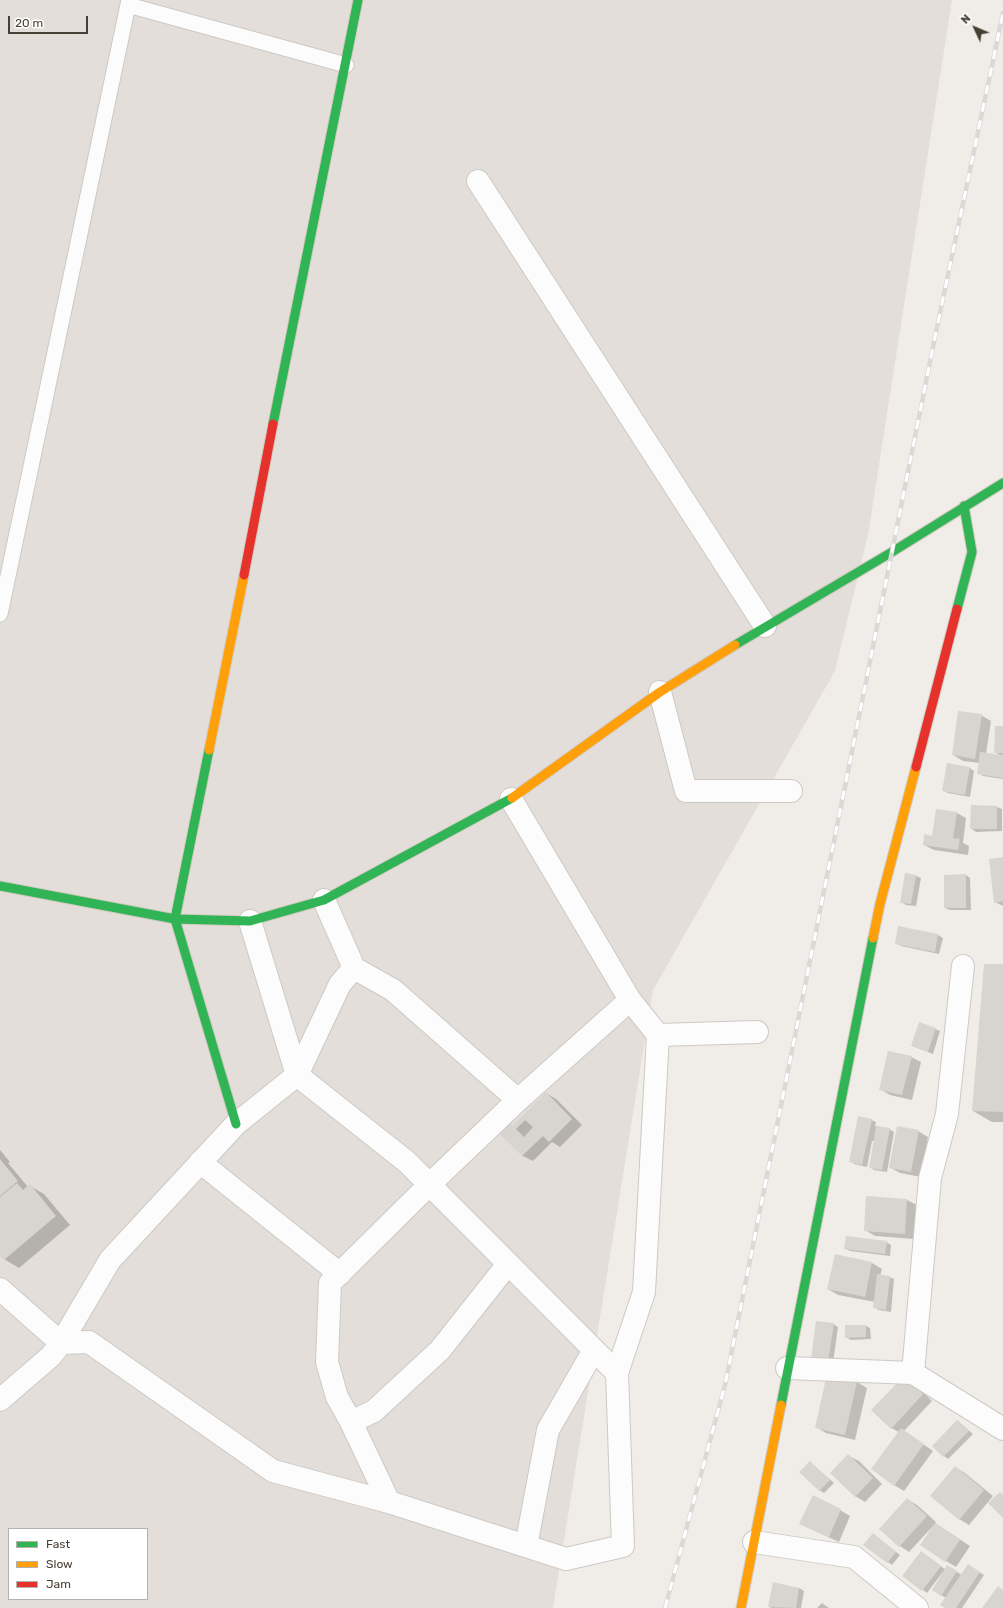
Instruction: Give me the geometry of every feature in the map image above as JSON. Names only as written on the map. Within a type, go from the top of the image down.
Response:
[{"type":"street","points":[[236,1124],[175,919],[358,0]]},
{"type":"street","points":[[478,181],[765,626]]},
{"type":"street","points":[[0,886],[175,919],[250,921],[324,900],[511,799],[660,692],[765,626],[892,552],[1003,483]]},
{"type":"street","points":[[741,1608],[854,1028],[880,904],[972,552],[964,506]]},
{"type":"street","points":[[660,692],[686,791],[791,791]]},
{"type":"street","points":[[0,1289],[61,1343],[89,1342],[273,1470],[389,1502],[566,1559],[623,1546],[617,1373],[644,1292],[658,1035],[630,1000],[511,799]]},
{"type":"street","points":[[324,900],[354,968],[393,990],[518,1100]]},
{"type":"street","points":[[250,921],[297,1075],[407,1162],[617,1373]]},
{"type":"street","points":[[913,1373],[930,1178],[946,1114],[964,966]]},
{"type":"street","points":[[0,1400],[51,1356],[61,1343],[110,1260],[236,1124],[297,1075],[340,984],[354,968]]},
{"type":"street","points":[[389,1502],[351,1422],[337,1397],[326,1362],[330,1283],[518,1100],[630,1000]]},
{"type":"street","points":[[658,1035],[757,1032]]},
{"type":"street","points":[[200,1162],[340,1274]]},
{"type":"street","points":[[351,1422],[374,1411],[440,1350],[508,1264]]},
{"type":"street","points":[[526,1546],[548,1430],[594,1350]]},
{"type":"street","points":[[787,1368],[913,1373],[1003,1429]]},
{"type":"street","points":[[754,1542],[854,1557],[917,1608]]},
{"type":"lane","points":[[0,614],[128,2],[346,65]]},
{"type":"shaded area","points":[[0,0],[952,0],[868,535],[835,671],[653,990],[553,1608],[0,1608]]},
{"type":"building","points":[[958,711],[982,714],[975,759],[952,755]]},
{"type":"building","points":[[995,726],[1003,726],[1003,753],[994,753]]},
{"type":"building","points":[[980,752],[1003,755],[1003,778],[977,774]]},
{"type":"building","points":[[947,763],[970,767],[965,795],[942,791]]},
{"type":"building","points":[[971,805],[997,806],[997,829],[970,829]]},
{"type":"building","points":[[936,809],[957,812],[953,838],[960,839],[958,850],[923,845],[924,834],[932,836]]},
{"type":"building","points":[[1003,857],[1003,901],[994,903],[989,859]]},
{"type":"building","points":[[905,873],[916,875],[911,904],[900,903]]},
{"type":"building","points":[[966,874],[966,908],[944,908],[944,875]]},
{"type":"building","points":[[898,926],[938,934],[935,952],[895,944]]},
{"type":"building","points":[[984,964],[1003,964],[1003,1112],[972,1111]]},
{"type":"building","points":[[919,1022],[936,1028],[928,1052],[911,1046]]},
{"type":"building","points":[[888,1051],[912,1056],[902,1095],[879,1090]]},
{"type":"building","points":[[546,1092],[572,1119],[549,1142],[543,1136],[522,1156],[498,1132],[508,1122],[512,1126]],"holes":[[[525,1120],[533,1127],[524,1137],[516,1129]]]},
{"type":"building","points":[[858,1116],[872,1119],[862,1165],[849,1162]]},
{"type":"building","points":[[876,1126],[890,1128],[882,1170],[869,1168]]},
{"type":"building","points":[[897,1126],[919,1130],[911,1172],[889,1168]]},
{"type":"building","points":[[0,1159],[18,1181],[0,1196]]},
{"type":"building","points":[[17,1183],[23,1190],[30,1184],[56,1216],[4,1260],[0,1256],[0,1197]]},
{"type":"building","points":[[866,1196],[907,1199],[905,1234],[864,1231]]},
{"type":"building","points":[[846,1236],[887,1241],[885,1254],[844,1249]]},
{"type":"building","points":[[835,1254],[872,1262],[865,1297],[827,1289]]},
{"type":"building","points":[[877,1274],[890,1276],[886,1310],[873,1308]]},
{"type":"building","points":[[816,1321],[834,1323],[828,1361],[811,1359]]},
{"type":"building","points":[[845,1325],[866,1325],[866,1337],[845,1338]]},
{"type":"building","points":[[827,1374],[857,1381],[845,1435],[815,1428]]},
{"type":"building","points":[[904,1376],[923,1394],[891,1429],[871,1410]]},
{"type":"building","points":[[957,1420],[969,1431],[943,1457],[932,1446]]},
{"type":"building","points":[[901,1428],[924,1444],[894,1486],[871,1469]]},
{"type":"building","points":[[848,1454],[873,1478],[855,1497],[830,1473]]},
{"type":"building","points":[[810,1461],[830,1480],[819,1491],[799,1472]]},
{"type":"building","points":[[955,1466],[984,1490],[959,1520],[930,1496]]},
{"type":"building","points":[[1000,1492],[1003,1495],[1003,1518],[988,1503]]},
{"type":"building","points":[[813,1495],[841,1509],[829,1537],[799,1524]]},
{"type":"building","points":[[907,1498],[927,1516],[899,1547],[879,1529]]},
{"type":"building","points":[[935,1523],[960,1540],[945,1562],[920,1545]]},
{"type":"building","points":[[873,1533],[896,1552],[887,1563],[863,1545]]},
{"type":"building","points":[[921,1551],[941,1566],[922,1591],[902,1576]]},
{"type":"building","points":[[968,1564],[980,1572],[956,1608],[945,1608],[940,1605]]},
{"type":"building","points":[[947,1565],[957,1571],[941,1596],[932,1590]]},
{"type":"building","points":[[773,1582],[799,1588],[796,1608],[768,1607]]},
{"type":"building","points":[[998,1586],[1003,1590],[1003,1608],[982,1608]]},
{"type":"railway","points":[[665,1608],[725,1385],[936,332],[1003,13]]},
{"type":"traffic: fast","points":[[273,424],[358,0]]},
{"type":"traffic: fast","points":[[735,645],[892,552],[1003,483]]},
{"type":"traffic: fast","points":[[957,609],[972,552],[964,506]]},
{"type":"traffic: fast","points":[[209,750],[175,919],[236,1124]]},
{"type":"traffic: fast","points":[[0,886],[175,919],[250,921],[324,900],[512,798]]},
{"type":"traffic: fast","points":[[781,1405],[873,938]]},
{"type":"traffic: slow","points":[[209,750],[244,575]]},
{"type":"traffic: slow","points":[[512,798],[660,692],[735,645]]},
{"type":"traffic: slow","points":[[873,938],[880,904],[916,767]]},
{"type":"traffic: slow","points":[[741,1608],[781,1405]]},
{"type":"traffic: jam","points":[[244,575],[273,424]]},
{"type":"traffic: jam","points":[[916,767],[957,609]]}]
